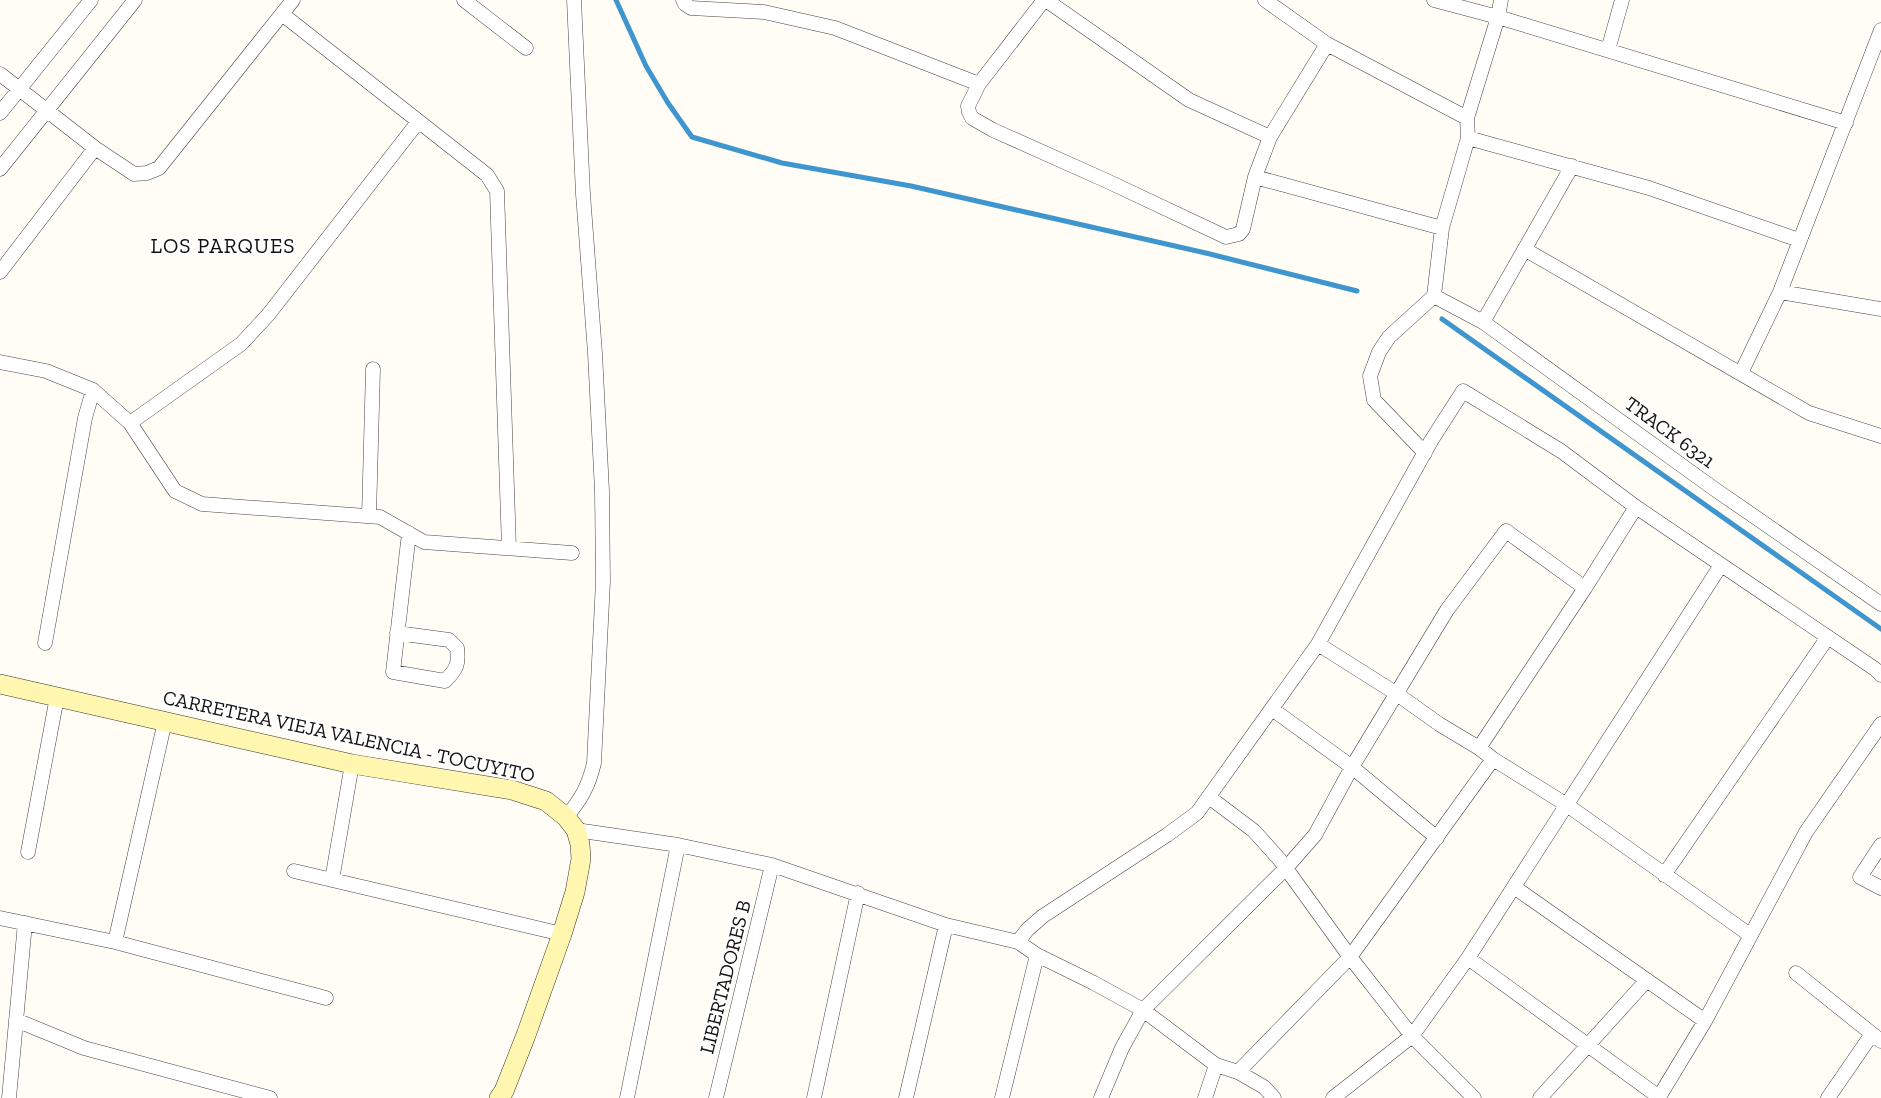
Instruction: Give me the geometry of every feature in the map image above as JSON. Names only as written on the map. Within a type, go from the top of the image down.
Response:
[{"type":"street","points":[[0,113],[91,0]]},
{"type":"street","points":[[0,169],[136,0]]},
{"type":"street","points":[[0,74],[95,148],[134,174],[147,173],[159,168],[293,0]]},
{"type":"street","points":[[464,0],[526,48]]},
{"type":"street","points":[[499,1098],[504,1091],[526,1036],[575,892],[581,859],[580,844],[571,823],[587,787],[594,763],[603,581],[602,491],[583,194],[574,0]]},
{"type":"street","points":[[683,0],[691,8],[764,12],[835,28],[979,84]]},
{"type":"street","points":[[1270,138],[1189,100],[1044,0],[979,84],[968,106],[972,118],[993,130],[1226,237],[1239,234],[1243,229],[1256,176],[1270,138],[1327,44]]},
{"type":"street","points":[[1265,0],[1327,44],[1467,118]]},
{"type":"street","points":[[1434,0],[1498,17],[1846,122]]},
{"type":"street","points":[[1425,453],[1374,400],[1370,376],[1378,352],[1389,337],[1434,296],[1442,228],[1468,138],[1467,118],[1498,17],[1501,0]]},
{"type":"street","points":[[1608,50],[1622,0]]},
{"type":"street","points":[[282,14],[487,175],[497,191],[510,548]]},
{"type":"street","points":[[1741,373],[1780,292],[1881,30]]},
{"type":"street","points":[[130,424],[241,344],[268,315],[418,122]]},
{"type":"street","points":[[1468,138],[1650,188],[1799,240]]},
{"type":"street","points":[[0,272],[95,148]]},
{"type":"street","points":[[1483,322],[1526,250],[1572,166]]},
{"type":"street","points":[[1256,176],[1442,228]]},
{"type":"street","points":[[1526,250],[1809,413],[1881,436]]},
{"type":"street","points":[[1780,292],[1881,309]]},
{"type":"street","name":"TRACK 6321","points":[[1434,296],[1483,322],[1713,488],[1881,604]]},
{"type":"street","points":[[0,362],[46,371],[92,390],[130,424],[175,491],[202,504],[380,516],[424,542],[572,553]]},
{"type":"street","points":[[369,516],[373,370]]},
{"type":"street","points":[[45,643],[85,418],[92,390]]},
{"type":"street","points":[[1018,942],[1027,930],[1043,916],[1158,841],[1197,813],[1318,644],[1425,453],[1463,391],[1561,451],[1636,507],[1875,669],[1881,675]]},
{"type":"street","points":[[1479,748],[1636,507]]},
{"type":"street","points":[[1101,1098],[1122,1048],[1143,1010],[1286,868],[1315,835],[1352,767],[1447,610],[1506,531],[1585,588]]},
{"type":"street","points":[[397,633],[449,640],[457,648],[458,662],[452,674],[445,681],[393,672],[397,633],[409,534]]},
{"type":"street","points":[[1339,1096],[1412,1036],[1468,958],[1721,565]]},
{"type":"street","points":[[1664,875],[1828,638]]},
{"type":"street","points":[[1318,644],[1397,694],[1493,759],[1567,805],[1750,935]]},
{"type":"street","name":"CARRETERA VIEJA VALENCIA - TOCUYITO","points":[[0,684],[352,764],[512,790],[546,801],[571,823]]},
{"type":"street","points":[[28,852],[57,697]]},
{"type":"street","points":[[1272,709],[1352,767],[1436,838]]},
{"type":"street","points":[[115,942],[165,721]]},
{"type":"street","points":[[1468,958],[1659,1097],[1705,1021],[1806,832],[1881,724]]},
{"type":"street","points":[[1238,1072],[1350,957],[1493,759]]},
{"type":"street","points":[[332,880],[352,764]]},
{"type":"street","points":[[1208,797],[1254,831],[1286,868],[1350,957],[1412,1036],[1474,1098]]},
{"type":"street","points":[[571,823],[772,865],[858,893],[946,925],[1018,942],[1037,955],[1143,1010],[1216,1065],[1238,1072],[1264,1087],[1274,1098]]},
{"type":"street","points":[[626,1098],[678,845]]},
{"type":"street","points":[[1881,845],[1860,877],[1881,888]]},
{"type":"street","name":"LIBERTADORES B","points":[[716,1098],[772,865]]},
{"type":"street","points":[[294,871],[562,934]]},
{"type":"street","points":[[1514,887],[1705,1021]]},
{"type":"street","points":[[814,1098],[858,893]]},
{"type":"street","points":[[0,918],[115,942],[326,998]]},
{"type":"street","points":[[9,1098],[25,923]]},
{"type":"street","points":[[906,1098],[946,925]]},
{"type":"street","points":[[1002,1098],[1037,955]]},
{"type":"street","points":[[1796,973],[1876,1037],[1828,1098]]},
{"type":"street","points":[[1540,1098],[1647,980]]},
{"type":"street","points":[[16,1020],[84,1048],[232,1093],[270,1098]]},
{"type":"street","points":[[1205,1098],[1216,1065]]},
{"type":"waterway","points":[[616,0],[646,66],[668,103],[692,137],[782,163],[911,186],[1210,254],[1357,291]]},
{"type":"waterway","points":[[1442,319],[1881,629]]},
{"type":"district","name":"LOS PARQUES","points":[[223,246]]}]
